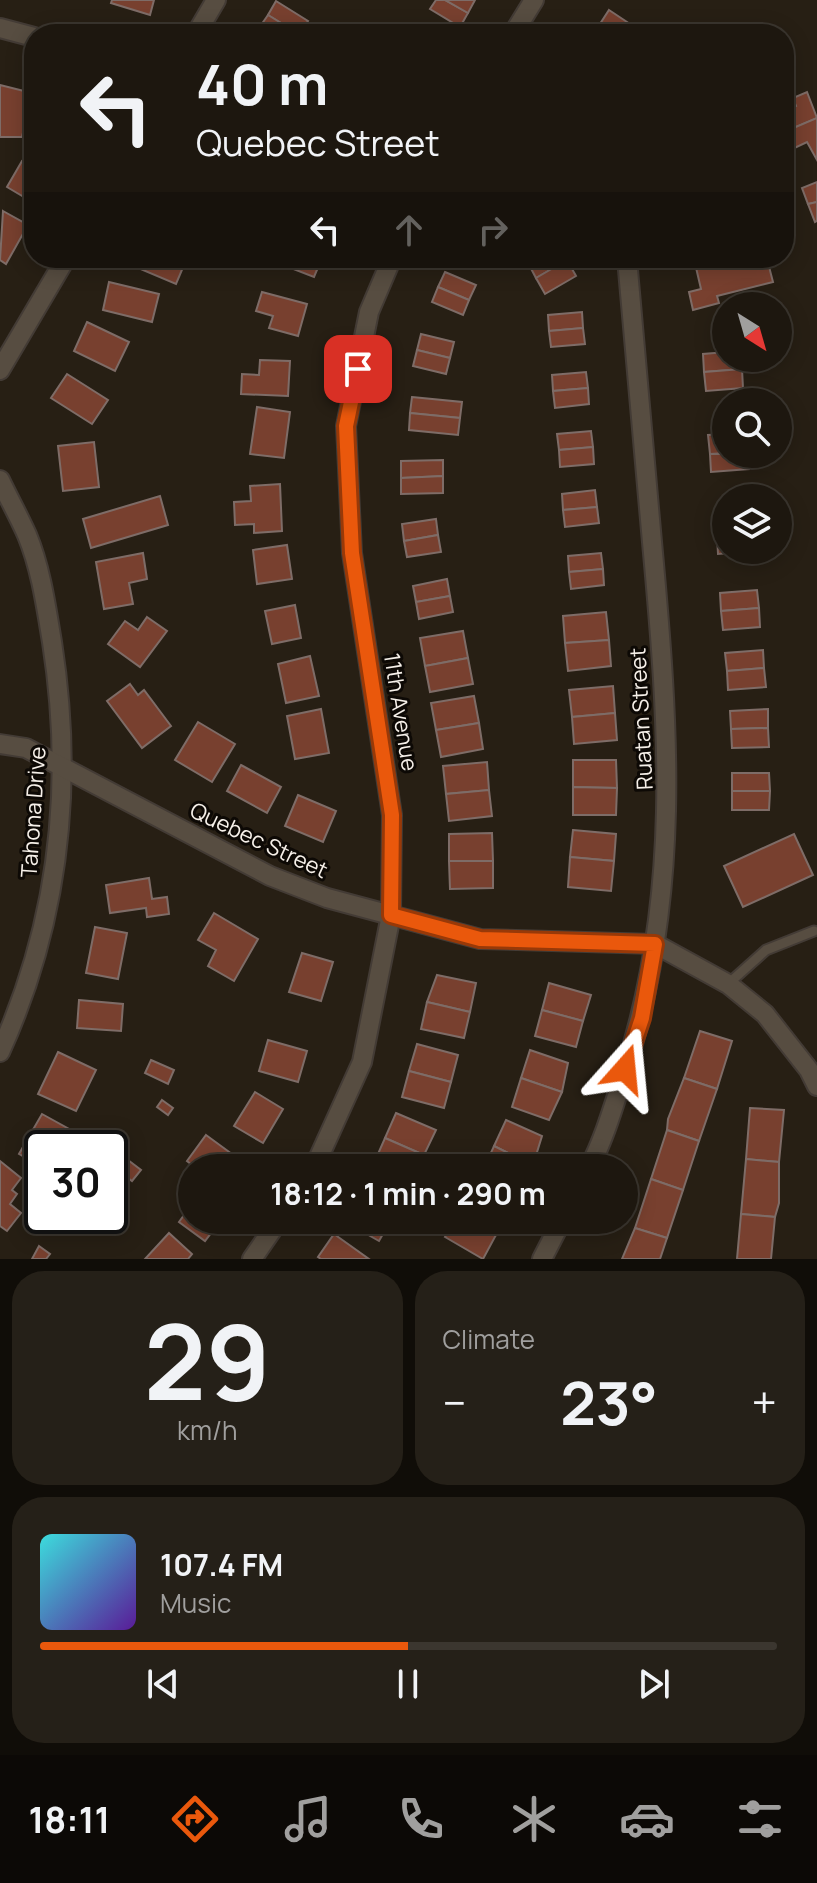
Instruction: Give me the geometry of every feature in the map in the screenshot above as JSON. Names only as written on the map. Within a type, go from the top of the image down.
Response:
[{"type":"street","points":[[202,24],[216,0]]},
{"type":"street","points":[[519,24],[534,0]]},
{"type":"street","points":[[0,28],[24,34]]},
{"type":"street","points":[[0,370],[60,268]]},
{"type":"street","name":"11th Avenue","points":[[320,1154],[362,1062],[391,915],[392,815],[352,553],[346,426],[369,312],[388,268]]},
{"type":"street","name":"Ruatan Street","points":[[596,1154],[642,1018],[655,944],[669,803],[667,707],[628,268]]},
{"type":"street","name":"Tahona Drive","points":[[0,480],[27,536],[43,590],[57,677],[64,769],[52,896],[27,993],[0,1052]]},
{"type":"street","name":"Quebec Street","points":[[0,744],[26,748],[270,876],[327,898],[480,939],[655,944]]},
{"type":"street","points":[[655,944],[728,984],[765,1014],[809,1070],[817,1086]]},
{"type":"street","points":[[252,1259],[269,1234]]},
{"type":"street","points":[[542,1259],[555,1234]]},
{"type":"lane","points":[[728,984],[766,950],[814,931]]},
{"type":"building","points":[[112,0],[154,0],[150,15],[111,3]]},
{"type":"building","points":[[436,0],[445,0],[468,13],[462,24],[455,24],[430,9]]},
{"type":"building","points":[[445,0],[475,0],[468,13]]},
{"type":"building","points":[[276,1],[308,21],[306,24],[283,24],[268,15]]},
{"type":"building","points":[[609,10],[630,24],[600,24]]},
{"type":"building","points":[[268,15],[283,24],[262,24]]},
{"type":"building","points":[[0,85],[24,91],[24,128],[22,137],[0,137]]},
{"type":"building","points":[[807,92],[817,118],[794,128],[794,98]]},
{"type":"building","points":[[817,118],[817,160],[807,142],[794,148],[794,128]]},
{"type":"building","points":[[22,161],[24,162],[24,197],[7,187]]},
{"type":"building","points":[[817,182],[817,202],[808,204],[802,188]]},
{"type":"building","points":[[817,202],[817,221],[815,222],[808,204]]},
{"type":"building","points":[[3,211],[24,223],[24,232],[6,264],[0,260]]},
{"type":"building","points":[[138,268],[183,268],[176,284]]},
{"type":"building","points":[[291,268],[318,268],[314,277]]},
{"type":"building","points":[[531,268],[553,268],[536,278]]},
{"type":"building","points":[[553,268],[572,268],[576,276],[545,294],[536,278]]},
{"type":"building","points":[[696,268],[769,268],[773,282],[733,292],[712,292],[712,305],[693,310],[689,292],[701,289]]},
{"type":"building","points":[[445,272],[476,285],[469,300],[438,287]]},
{"type":"building","points":[[109,282],[159,294],[152,322],[103,310]]},
{"type":"building","points":[[438,287],[469,300],[463,315],[432,302]]},
{"type":"building","points":[[262,292],[307,304],[298,336],[269,328],[273,316],[256,311]]},
{"type":"building","points":[[582,312],[583,328],[549,331],[548,315]]},
{"type":"building","points":[[87,322],[129,342],[115,371],[74,351]]},
{"type":"building","points":[[583,328],[585,344],[551,347],[549,331]]},
{"type":"building","points":[[421,334],[454,342],[450,358],[417,350]]},
{"type":"building","points":[[417,350],[450,358],[446,374],[413,366]]},
{"type":"building","points":[[712,353],[712,371],[704,372],[703,354]]},
{"type":"building","points":[[260,360],[290,361],[288,396],[241,394],[242,374],[259,375]]},
{"type":"building","points":[[586,372],[588,388],[553,391],[552,375]]},
{"type":"building","points":[[704,372],[742,372],[743,388],[712,388],[706,391]]},
{"type":"building","points":[[67,374],[108,400],[92,424],[51,398]]},
{"type":"building","points":[[588,388],[589,404],[555,408],[553,391]]},
{"type":"building","points":[[412,397],[462,402],[460,418],[410,413]]},
{"type":"building","points":[[257,407],[290,412],[284,458],[250,454]]},
{"type":"building","points":[[410,413],[460,418],[458,435],[409,430]]},
{"type":"building","points":[[591,431],[593,447],[559,450],[557,434]]},
{"type":"building","points":[[708,435],[712,435],[712,454],[710,454]]},
{"type":"building","points":[[94,442],[99,487],[63,491],[58,446]]},
{"type":"building","points":[[593,447],[594,464],[560,467],[559,450]]},
{"type":"building","points":[[710,454],[712,468],[749,469],[711,472]]},
{"type":"building","points":[[443,460],[443,476],[401,478],[401,461]]},
{"type":"building","points":[[443,476],[443,493],[401,494],[401,478]]},
{"type":"building","points":[[280,484],[282,531],[254,533],[254,524],[235,525],[234,502],[251,501],[250,486]]},
{"type":"building","points":[[595,490],[597,507],[563,510],[562,494]]},
{"type":"building","points":[[160,496],[168,525],[91,548],[83,519]]},
{"type":"building","points":[[597,507],[599,523],[565,527],[563,510]]},
{"type":"building","points":[[436,519],[438,535],[404,541],[402,524]]},
{"type":"building","points":[[438,535],[441,552],[407,557],[404,541]]},
{"type":"building","points":[[287,545],[292,579],[257,584],[253,550]]},
{"type":"building","points":[[143,553],[147,579],[129,583],[133,604],[104,609],[96,562]]},
{"type":"building","points":[[601,553],[603,569],[569,572],[568,556]]},
{"type":"building","points":[[603,569],[604,585],[571,589],[569,572]]},
{"type":"building","points":[[447,579],[450,596],[416,602],[413,586]]},
{"type":"building","points":[[757,590],[759,608],[721,611],[720,593]]},
{"type":"building","points":[[450,596],[453,612],[419,619],[416,602]]},
{"type":"building","points":[[295,605],[301,638],[272,644],[265,611]]},
{"type":"building","points":[[759,608],[760,627],[723,630],[721,611]]},
{"type":"building","points":[[606,612],[609,640],[565,643],[563,616]]},
{"type":"building","points":[[147,617],[167,631],[140,667],[108,644],[125,621],[138,630]]},
{"type":"building","points":[[463,631],[468,658],[425,666],[420,638]]},
{"type":"building","points":[[609,640],[611,666],[568,671],[565,643]]},
{"type":"building","points":[[763,650],[764,668],[727,671],[725,653]]},
{"type":"building","points":[[310,656],[319,696],[286,703],[278,664]]},
{"type":"building","points":[[468,658],[473,684],[430,692],[425,666]]},
{"type":"building","points":[[764,668],[766,687],[728,690],[727,671]]},
{"type":"building","points":[[130,684],[138,695],[144,690],[171,726],[142,748],[107,701]]},
{"type":"building","points":[[613,686],[615,713],[572,717],[569,690]]},
{"type":"building","points":[[474,696],[479,723],[436,730],[431,703]]},
{"type":"building","points":[[321,709],[329,753],[295,759],[287,716]]},
{"type":"building","points":[[768,709],[768,728],[731,729],[730,711]]},
{"type":"building","points":[[615,713],[617,740],[574,744],[572,717]]},
{"type":"building","points":[[198,722],[235,744],[212,782],[175,760]]},
{"type":"building","points":[[479,723],[483,749],[441,757],[436,730]]},
{"type":"building","points":[[768,728],[769,747],[732,748],[731,729]]},
{"type":"building","points":[[573,760],[616,760],[617,788],[573,787]]},
{"type":"building","points":[[487,762],[489,790],[446,794],[443,766]]},
{"type":"building","points":[[241,765],[281,787],[267,813],[227,791]]},
{"type":"building","points":[[732,773],[769,773],[770,791],[732,791]]},
{"type":"building","points":[[573,787],[617,788],[616,815],[573,815]]},
{"type":"building","points":[[489,790],[492,816],[449,821],[446,794]]},
{"type":"building","points":[[732,791],[770,791],[769,810],[732,810]]},
{"type":"building","points":[[298,795],[336,811],[323,842],[285,826]]},
{"type":"building","points":[[573,830],[616,834],[614,861],[570,857]]},
{"type":"building","points":[[492,833],[493,861],[449,861],[449,834]]},
{"type":"building","points":[[794,834],[813,875],[743,907],[724,866]]},
{"type":"building","points":[[570,857],[614,861],[611,891],[568,887]]},
{"type":"building","points":[[449,861],[493,861],[493,888],[450,889]]},
{"type":"building","points":[[149,878],[152,899],[167,897],[169,914],[147,917],[146,908],[110,913],[106,885]]},
{"type":"building","points":[[214,913],[258,939],[234,981],[208,966],[216,950],[198,940]]},
{"type":"building","points":[[95,927],[127,933],[118,979],[86,973]]},
{"type":"building","points":[[302,953],[333,962],[321,1001],[289,992]]},
{"type":"building","points":[[437,975],[476,983],[470,1012],[427,1002]]},
{"type":"building","points":[[549,983],[591,995],[583,1021],[542,1010]]},
{"type":"building","points":[[79,1000],[123,1004],[121,1031],[77,1028]]},
{"type":"building","points":[[427,1002],[470,1012],[464,1038],[421,1029]]},
{"type":"building","points":[[542,1010],[583,1021],[576,1047],[535,1036]]},
{"type":"building","points":[[700,1031],[732,1041],[717,1089],[684,1078]]},
{"type":"building","points":[[268,1040],[307,1051],[298,1082],[259,1071]]},
{"type":"building","points":[[417,1044],[458,1055],[451,1082],[409,1071]]},
{"type":"building","points":[[530,1050],[568,1063],[562,1092],[521,1078]]},
{"type":"building","points":[[58,1052],[96,1070],[76,1111],[38,1094]]},
{"type":"building","points":[[151,1060],[174,1070],[168,1084],[145,1073]]},
{"type":"building","points":[[409,1071],[451,1082],[444,1108],[402,1097]]},
{"type":"building","points":[[521,1078],[562,1092],[549,1120],[512,1107]]},
{"type":"building","points":[[684,1078],[717,1089],[699,1141],[667,1130],[668,1119]]},
{"type":"building","points":[[255,1092],[283,1109],[263,1143],[234,1126]]},
{"type":"building","points":[[162,1100],[173,1108],[168,1115],[157,1107]]},
{"type":"building","points":[[750,1108],[784,1110],[779,1162],[746,1159]]},
{"type":"building","points":[[396,1113],[436,1130],[424,1154],[385,1138]]},
{"type":"building","points":[[42,1114],[71,1130],[33,1130]]},
{"type":"building","points":[[506,1120],[542,1136],[536,1154],[510,1154],[494,1146]]},
{"type":"building","points":[[667,1130],[699,1141],[683,1190],[651,1179]]},
{"type":"building","points":[[206,1135],[232,1154],[192,1154]]},
{"type":"building","points":[[385,1138],[422,1154],[378,1154]]},
{"type":"building","points":[[494,1146],[510,1154],[490,1154]]},
{"type":"building","points":[[746,1159],[779,1162],[779,1203],[775,1217],[741,1214]]},
{"type":"building","points":[[128,1160],[141,1170],[132,1181],[128,1178]]},
{"type":"building","points":[[0,1161],[21,1178],[12,1190],[17,1194],[10,1204],[21,1213],[7,1231],[0,1226]]},
{"type":"building","points":[[651,1179],[683,1190],[667,1238],[638,1229],[638,1219]]},
{"type":"building","points":[[741,1214],[775,1217],[771,1259],[737,1259]]},
{"type":"building","points":[[638,1229],[667,1238],[660,1259],[622,1259],[632,1234],[638,1234]]},
{"type":"building","points":[[169,1233],[192,1254],[188,1259],[145,1259]]},
{"type":"building","points":[[195,1234],[210,1234],[205,1241]]},
{"type":"building","points":[[334,1234],[369,1259],[321,1259],[318,1257]]},
{"type":"building","points":[[367,1234],[383,1234],[379,1241]]},
{"type":"building","points":[[447,1234],[496,1235],[483,1259],[445,1237]]},
{"type":"building","points":[[39,1246],[50,1254],[46,1259],[32,1259]]},
{"type":"route","points":[[358,369],[346,426],[352,553],[392,815],[391,915],[480,939],[655,944],[642,1018],[625,1069]]}]
